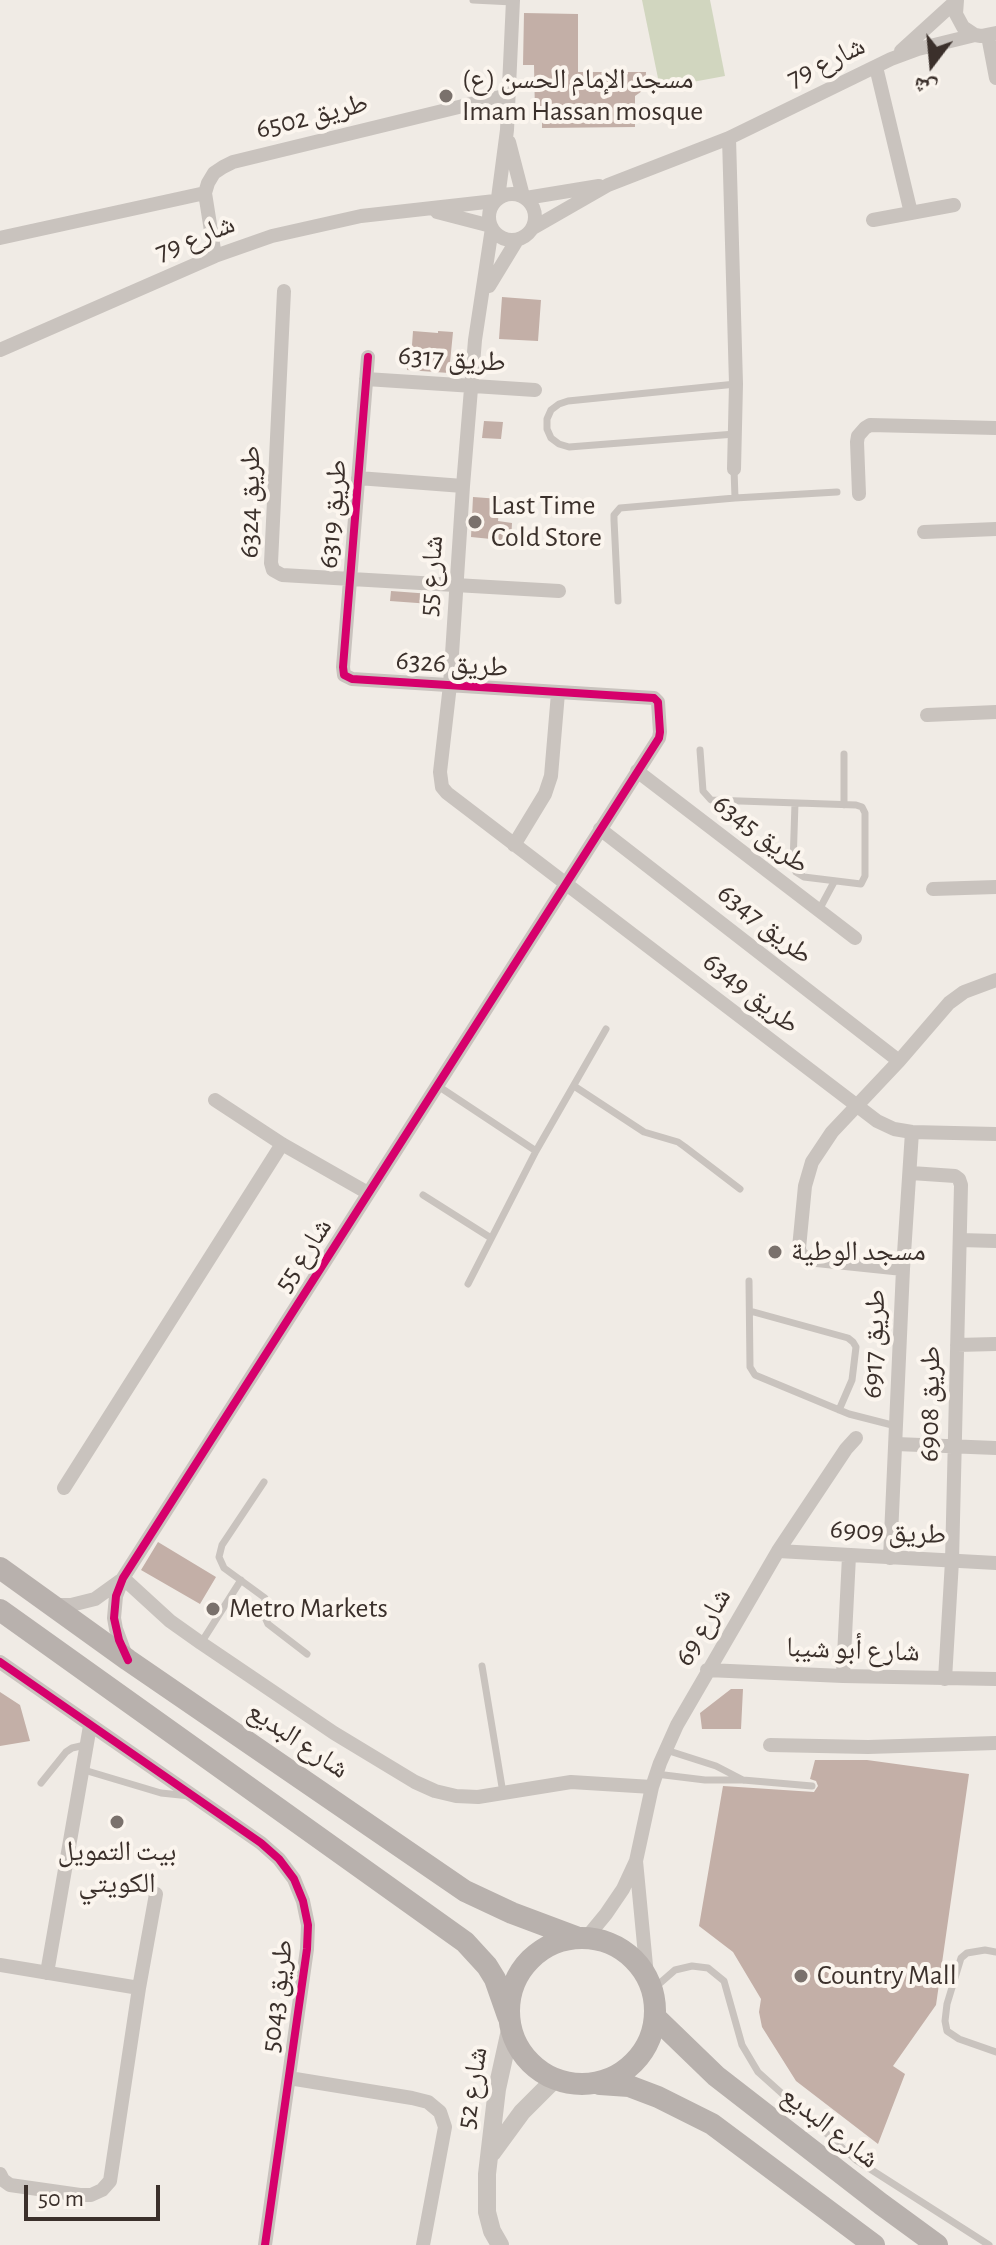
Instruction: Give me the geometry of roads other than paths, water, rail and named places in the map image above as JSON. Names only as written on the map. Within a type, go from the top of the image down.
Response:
[{"type":"main road","name":"شارع البديع","points":[[0,1568],[128,1660],[465,1891],[512,1913],[581,1937]]},
{"type":"main road","points":[[0,1610],[465,1942],[495,1979],[517,2046],[540,2071],[575,2084],[629,2086],[685,2109],[712,2124],[874,2245]]},
{"type":"main road","points":[[509,2023],[510,1993],[519,1971],[534,1954],[554,1942],[581,1937],[611,1943],[632,1956],[655,1996],[656,2018],[650,2041],[637,2060],[618,2075],[595,2083]]},
{"type":"main road","name":"شارع البديع","points":[[656,2018],[716,2076],[937,2245]]},
{"type":"street","points":[[957,0],[956,14],[963,27],[986,35],[996,78]]},
{"type":"street","name":"شارع 79","points":[[891,59],[957,0]]},
{"type":"street","points":[[496,200],[515,194],[525,197],[532,204],[535,212],[533,228],[529,233],[517,240],[507,239],[498,235],[489,218],[496,200],[507,130],[513,1]]},
{"type":"street","name":"شارع 79","points":[[533,228],[608,185],[729,138],[891,59],[918,49],[986,35]]},
{"type":"street","points":[[876,67],[911,213]]},
{"type":"street","name":"طريق 6502","points":[[205,193],[214,173],[233,162],[508,95]]},
{"type":"street","points":[[507,130],[525,197]]},
{"type":"street","points":[[729,138],[736,384],[734,469]]},
{"type":"street","name":"شارع 79","points":[[525,197],[608,185]]},
{"type":"street","points":[[0,238],[205,193],[215,256]]},
{"type":"street","name":"شارع 79","points":[[0,350],[215,256],[301,228],[361,216],[496,200]]},
{"type":"street","points":[[873,220],[954,205]]},
{"type":"street","name":"شارع 79","points":[[421,210],[492,227]]},
{"type":"street","name":"شارع 55","points":[[128,1660],[114,1618],[116,1596],[123,1578],[565,883],[447,793],[440,780],[472,386],[492,227]]},
{"type":"street","name":"شارع 55","points":[[481,300],[517,240]]},
{"type":"street","name":"طريق 6324","points":[[284,291],[271,567],[277,574],[559,591]]},
{"type":"street","name":"طريق 6319","points":[[344,675],[368,357]]},
{"type":"street","name":"طريق 6317","points":[[366,379],[535,390]]},
{"type":"street","points":[[859,494],[857,442],[858,436],[870,425],[996,428]]},
{"type":"street","points":[[358,478],[463,486]]},
{"type":"street","points":[[924,532],[996,529]]},
{"type":"street","name":"طريق 6326","points":[[344,675],[352,679],[654,698],[658,700],[660,732],[637,771]]},
{"type":"street","points":[[514,845],[545,794],[551,776],[558,693]]},
{"type":"street","points":[[927,715],[996,712]]},
{"type":"street","points":[[565,883],[637,771]]},
{"type":"street","name":"طريق 6345","points":[[637,771],[855,938]]},
{"type":"street","name":"طريق 6347","points":[[600,829],[899,1061]]},
{"type":"street","name":"طريق 6349","points":[[565,883],[877,1121],[894,1129],[912,1132],[996,1134]]},
{"type":"street","points":[[933,889],[996,887]]},
{"type":"street","points":[[903,1269],[807,1259],[800,1253],[805,1186],[812,1162],[832,1132],[949,1003],[964,992],[996,980]]},
{"type":"street","points":[[215,1100],[282,1144],[368,1193]]},
{"type":"street","name":"طريق 6917","points":[[890,1558],[912,1132]]},
{"type":"street","points":[[64,1488],[282,1144]]},
{"type":"street","name":"طريق 6908","points":[[911,1173],[955,1176],[961,1185],[952,1561],[945,1679]]},
{"type":"street","points":[[960,1240],[996,1241]]},
{"type":"street","points":[[957,1345],[996,1344]]},
{"type":"street","name":"شارع 69","points":[[581,1937],[623,1889],[636,1861],[654,1780],[707,1670],[778,1551],[856,1438]]},
{"type":"street","points":[[896,1444],[996,1448]]},
{"type":"street","name":"طريق 6909","points":[[778,1551],[996,1563]]},
{"type":"street","points":[[843,1676],[849,1556]]},
{"type":"street","points":[[123,1578],[170,1621],[201,1643],[334,1733],[435,1791],[478,1797],[551,1783],[654,1780]]},
{"type":"street","name":"شارع 55","points":[[52,1605],[71,1605],[95,1599],[123,1578]]},
{"type":"street","name":"طريق 5043","points":[[0,1662],[261,1843],[279,1859],[294,1879],[308,1925],[307,1949],[265,2245]]},
{"type":"street","name":"شارع أبو شيبا","points":[[707,1670],[996,1679]]},
{"type":"street","points":[[47,1973],[90,1726]]},
{"type":"street","points":[[770,1745],[868,1747],[996,1743]]},
{"type":"street","name":"شارع 69","points":[[636,1861],[650,1983]]},
{"type":"street","points":[[0,2174],[10,2185],[80,2195],[91,2195],[102,2190],[110,2181],[156,1894]]},
{"type":"street","points":[[0,1965],[139,1988]]},
{"type":"street","name":"شارع 52","points":[[500,2245],[487,2212],[487,2174],[509,2023]]},
{"type":"street","name":"طريق 5043","points":[[289,2078],[420,2100],[428,2102],[440,2112],[445,2127],[423,2245]]},
{"type":"street","name":"شارع 52","points":[[490,2155],[522,2112],[555,2079]]},
{"type":"lane","points":[[473,0],[513,1]]},
{"type":"lane","points":[[735,434],[569,447],[551,438],[547,419],[551,410],[568,401],[736,384]]},
{"type":"lane","points":[[734,469],[735,498]]},
{"type":"lane","points":[[618,601],[614,520],[617,510],[624,506],[837,492]]},
{"type":"lane","points":[[700,750],[703,791],[708,798],[859,805],[864,810],[865,876],[861,884],[804,877],[794,869],[795,803]]},
{"type":"lane","points":[[844,754],[844,805]]},
{"type":"lane","points":[[819,910],[834,882]]},
{"type":"lane","points":[[468,1284],[536,1151],[606,1029]]},
{"type":"lane","points":[[437,1085],[536,1151]]},
{"type":"lane","points":[[574,1086],[644,1132],[678,1142],[740,1189]]},
{"type":"lane","points":[[423,1195],[491,1238]]},
{"type":"lane","points":[[749,1281],[750,1367],[755,1375],[839,1410],[897,1426]]},
{"type":"lane","points":[[750,1311],[853,1342],[856,1347],[852,1380],[839,1410]]},
{"type":"lane","points":[[264,1482],[219,1551],[220,1563],[265,1598],[264,1615],[268,1624],[307,1654]]},
{"type":"lane","points":[[201,1643],[241,1580]]},
{"type":"lane","points":[[482,1666],[503,1793]]},
{"type":"lane","points":[[41,1783],[66,1752],[87,1745]]},
{"type":"lane","points":[[666,1750],[726,1769],[743,1780]]},
{"type":"lane","points":[[84,1770],[161,1793],[193,1796]]},
{"type":"lane","points":[[654,1780],[743,1780],[812,1786]]},
{"type":"lane","points":[[996,1952],[967,1953],[961,1958],[945,2021],[947,2031],[959,2039],[996,2052]]},
{"type":"lane","points":[[650,1983],[675,1970],[692,1966],[708,1968],[724,1981],[742,2045],[758,2072],[856,2160],[989,2245]]},
{"type":"place","name":"مسجد الإمام الحسن (ع) Imam Hassan mosque","points":[[446,96]]},
{"type":"place","name":"Last Time Cold Store","points":[[475,522]]},
{"type":"place","name":"مسجد الوطية","points":[[775,1252]]},
{"type":"place","name":"Metro Markets","points":[[213,1609]]},
{"type":"place","name":"بيت التمويل الكويتي","points":[[117,1822]]},
{"type":"place","name":"Country Mall","points":[[801,1976]]}]
